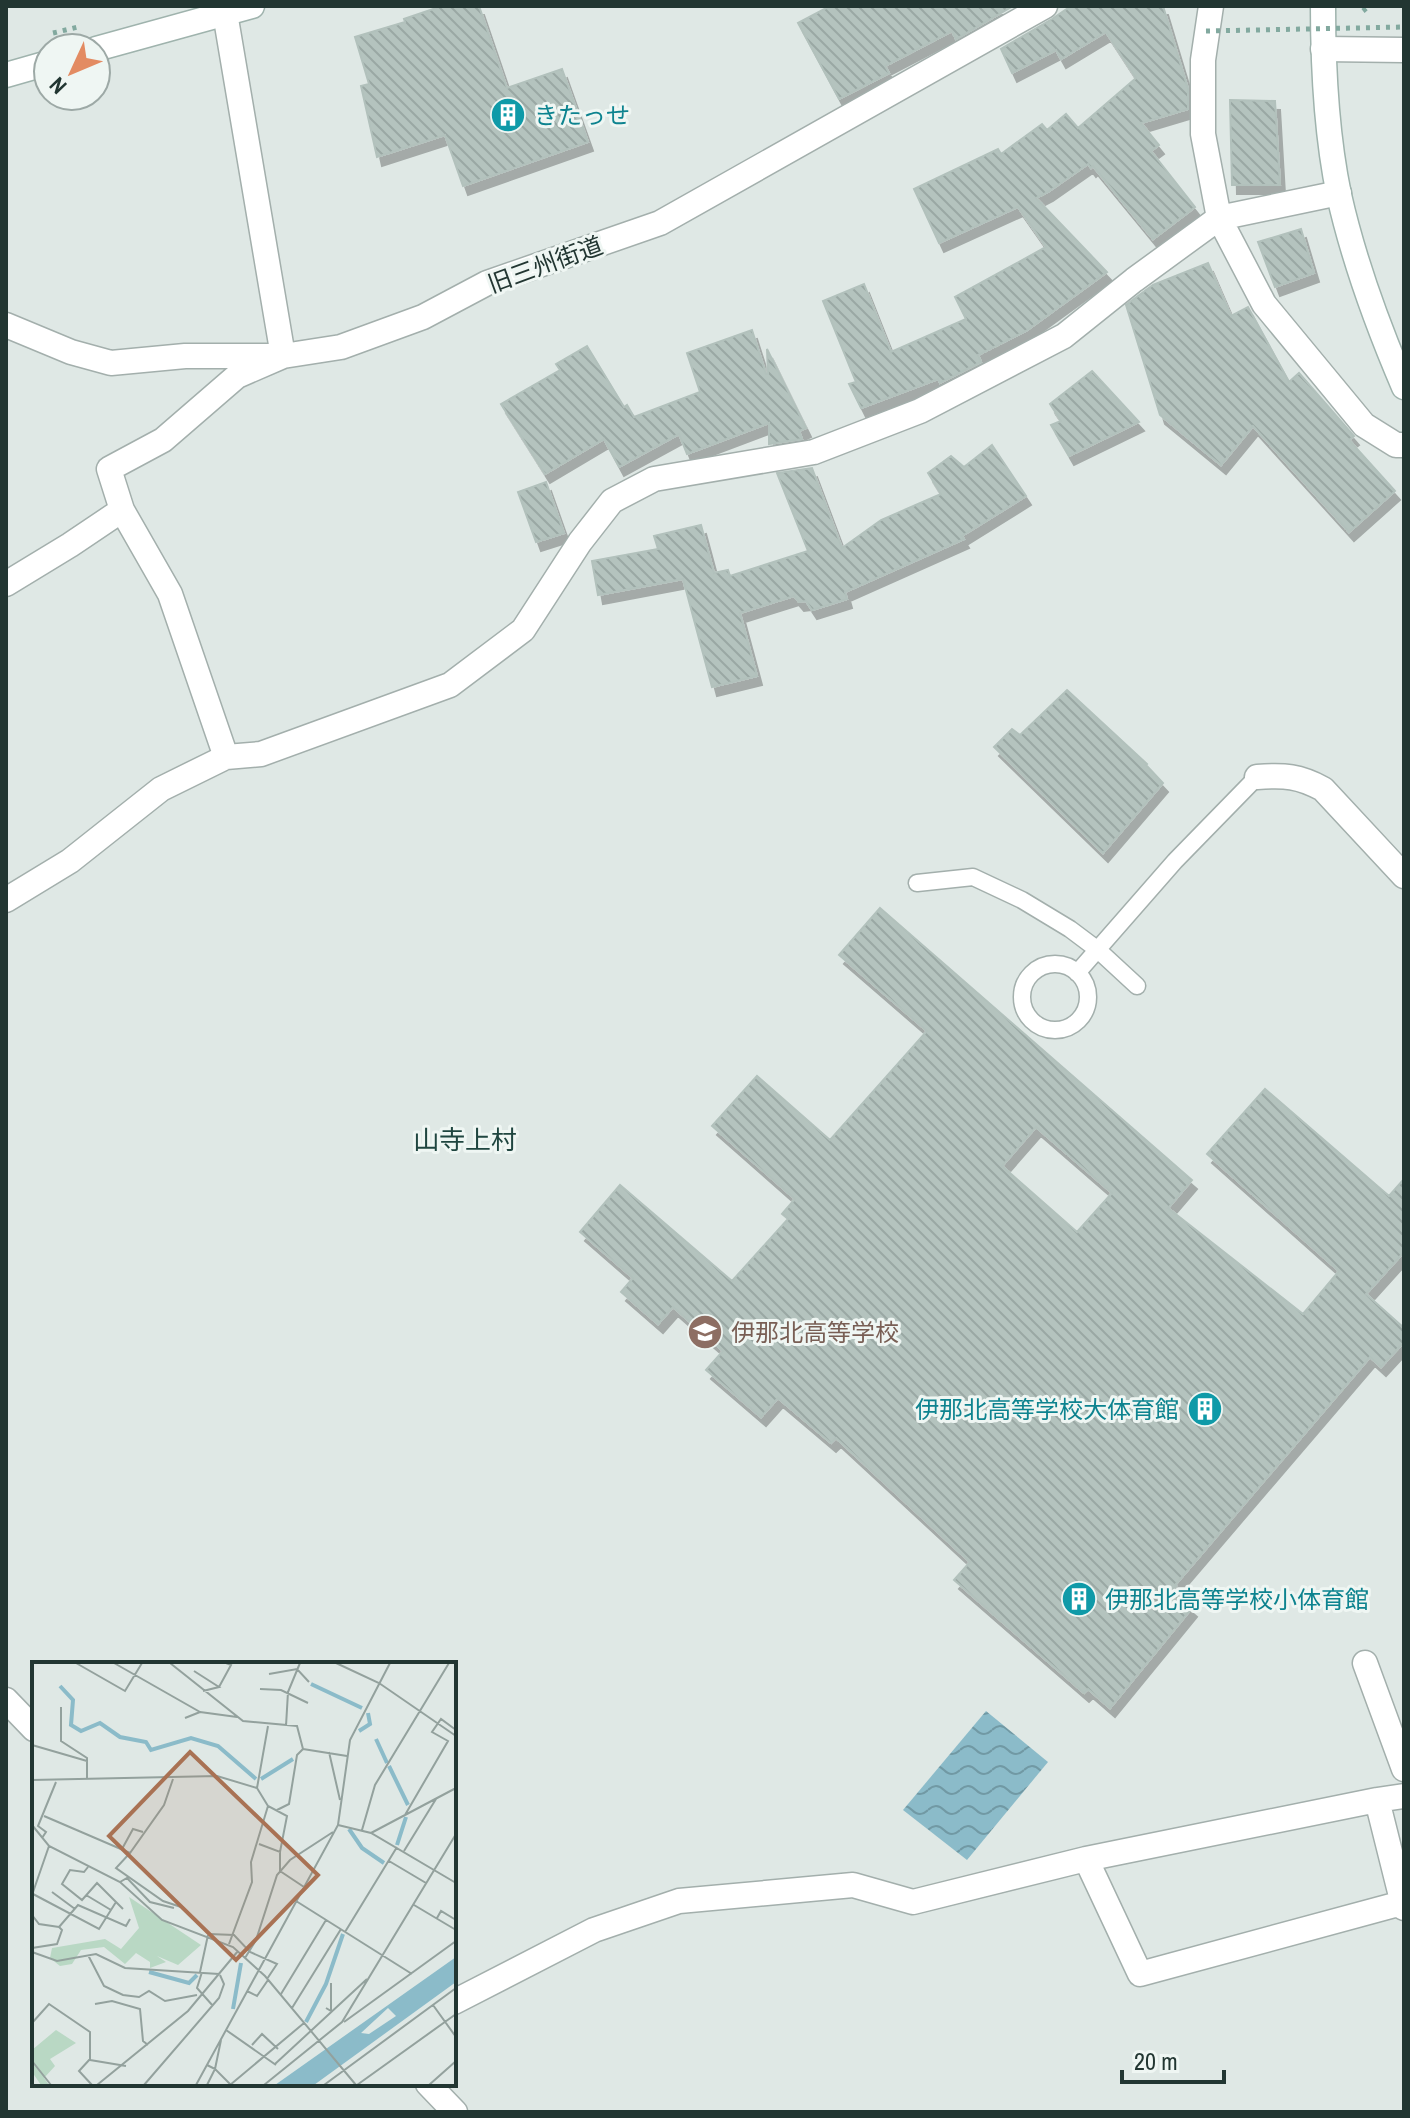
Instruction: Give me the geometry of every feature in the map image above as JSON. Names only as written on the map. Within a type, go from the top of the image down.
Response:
[{"type":"street","points":[[112,45],[252,6]]},
{"type":"street","name":"旧三州街道","points":[[6,325],[71,352],[111,363],[185,356],[283,356],[341,347],[423,317],[487,283],[660,223],[1045,6]]},
{"type":"street","points":[[1211,6],[1203,60],[1203,134],[1219,218],[1264,304],[1364,425],[1396,445],[1404,445]]},
{"type":"street","points":[[1323,6],[1329,127],[1339,193],[1356,260],[1377,323],[1404,387]]},
{"type":"street","points":[[225,13],[283,356],[237,376],[163,440],[109,469],[122,510],[170,594],[226,757]]},
{"type":"street","points":[[1323,49],[1404,50]]},
{"type":"street","points":[[6,75],[32,68]]},
{"type":"street","points":[[6,900],[70,861],[161,789],[226,757],[261,754],[450,685],[523,630],[580,542],[612,501],[654,479],[814,452],[920,411],[1064,336],[1219,218],[1339,193]]},
{"type":"street","points":[[6,584],[122,510]]},
{"type":"street","points":[[1257,777],[1289,775],[1323,789],[1403,876]]},
{"type":"street","points":[[1365,1663],[1404,1769]]},
{"type":"street","points":[[6,1700],[32,1727]]},
{"type":"street","points":[[456,2001],[594,1930],[679,1901],[853,1885],[913,1902],[1086,1859],[1404,1796]]},
{"type":"street","points":[[1086,1859],[1140,1974],[1403,1905],[1377,1800]]},
{"type":"street","points":[[430,2086],[455,2112]]},
{"type":"lane","points":[[1077,973],[1175,861],[1257,777]]},
{"type":"lane","points":[[917,883],[973,877],[1022,900],[1070,929],[1137,986]]},
{"type":"lane","points":[[1058,964],[1077,973],[1088,992],[1088,1003],[1077,1023],[1057,1031],[1035,1024],[1023,1007],[1022,996],[1029,976],[1037,969],[1058,964]]},
{"type":"path","points":[[1363,11],[1369,6]]},
{"type":"path","points":[[1206,31],[1404,27]]},
{"type":"water","points":[[986,1711],[1048,1762],[967,1860],[903,1810]]},
{"type":"building","name":"きたっせ","points":[[442,6],[479,6],[507,88],[562,69],[588,142],[463,186],[445,135],[377,157],[361,86],[369,84],[355,37],[405,22],[404,19]]},
{"type":"building","points":[[830,6],[1013,6],[956,39],[952,31],[885,66],[889,73],[839,99],[798,23]]},
{"type":"building","points":[[1071,6],[1163,6],[1188,89],[1188,109],[1141,123],[1159,145],[1151,151],[1195,207],[1153,239],[1093,166],[1091,168],[1088,164],[1036,198],[1107,272],[1026,331],[978,355],[981,362],[940,383],[938,379],[861,408],[849,384],[856,382],[823,301],[864,284],[891,352],[966,319],[955,297],[1046,247],[1018,207],[939,243],[914,189],[998,149],[1001,154],[1042,124],[1047,130],[1066,114],[1078,128],[1136,78],[1106,32],[1061,59],[1056,50],[1012,73],[1001,49]]},
{"type":"building","points":[[1230,100],[1275,101],[1280,185],[1232,185]]},
{"type":"building","points":[[1301,229],[1314,273],[1275,287],[1258,242]]},
{"type":"building","points":[[1208,263],[1231,316],[1248,307],[1289,382],[1299,373],[1354,436],[1349,440],[1395,491],[1349,532],[1253,426],[1221,465],[1160,415],[1126,305],[1153,285]]},
{"type":"building","points":[[752,330],[766,374],[767,349],[806,428],[799,431],[802,439],[769,444],[769,423],[687,454],[679,434],[619,467],[604,439],[545,474],[501,404],[560,370],[556,364],[587,346],[624,407],[627,405],[634,417],[700,392],[687,353]]},
{"type":"building","points":[[1092,371],[1139,422],[1069,456],[1051,425],[1061,421],[1050,404]]},
{"type":"building","points":[[992,445],[1026,496],[962,536],[964,539],[845,592],[847,599],[812,610],[806,601],[799,602],[794,596],[740,613],[757,676],[712,687],[683,579],[598,595],[592,561],[658,549],[654,536],[701,525],[714,573],[728,570],[730,576],[808,551],[777,473],[812,468],[842,548],[881,520],[941,494],[928,473],[951,456],[964,467]]},
{"type":"building","points":[[546,482],[564,533],[536,542],[518,492]]},
{"type":"building","points":[[1067,690],[1147,764],[1163,783],[1103,853],[994,747],[1012,729],[1020,735]]},
{"type":"building","points":[[880,908],[1192,1180],[1168,1208],[1303,1314],[1339,1271],[1207,1154],[1265,1089],[1389,1196],[1404,1179],[1404,1252],[1366,1294],[1404,1328],[1404,1342],[1381,1367],[1370,1357],[1175,1585],[1172,1591],[1192,1608],[1110,1708],[1088,1689],[1084,1693],[954,1580],[970,1562],[836,1438],[831,1443],[778,1398],[761,1417],[706,1370],[723,1351],[673,1307],[658,1324],[621,1292],[633,1278],[580,1232],[620,1185],[732,1281],[788,1219],[782,1214],[795,1199],[712,1126],[757,1076],[830,1140],[927,1031],[839,955]],"holes":[[[1036,1127],[1112,1193],[1077,1232],[1002,1166]]]},
{"type":"place","name":"きたっせ","points":[[508,115]]},
{"type":"place","name":"伊那北高等学校","points":[[705,1332]]},
{"type":"place","name":"伊那北高等学校大体育館","points":[[1205,1409]]},
{"type":"place","name":"伊那北高等学校小体育館","points":[[1079,1599]]},
{"type":"district","name":"山寺上村","points":[[465,1139]]}]
